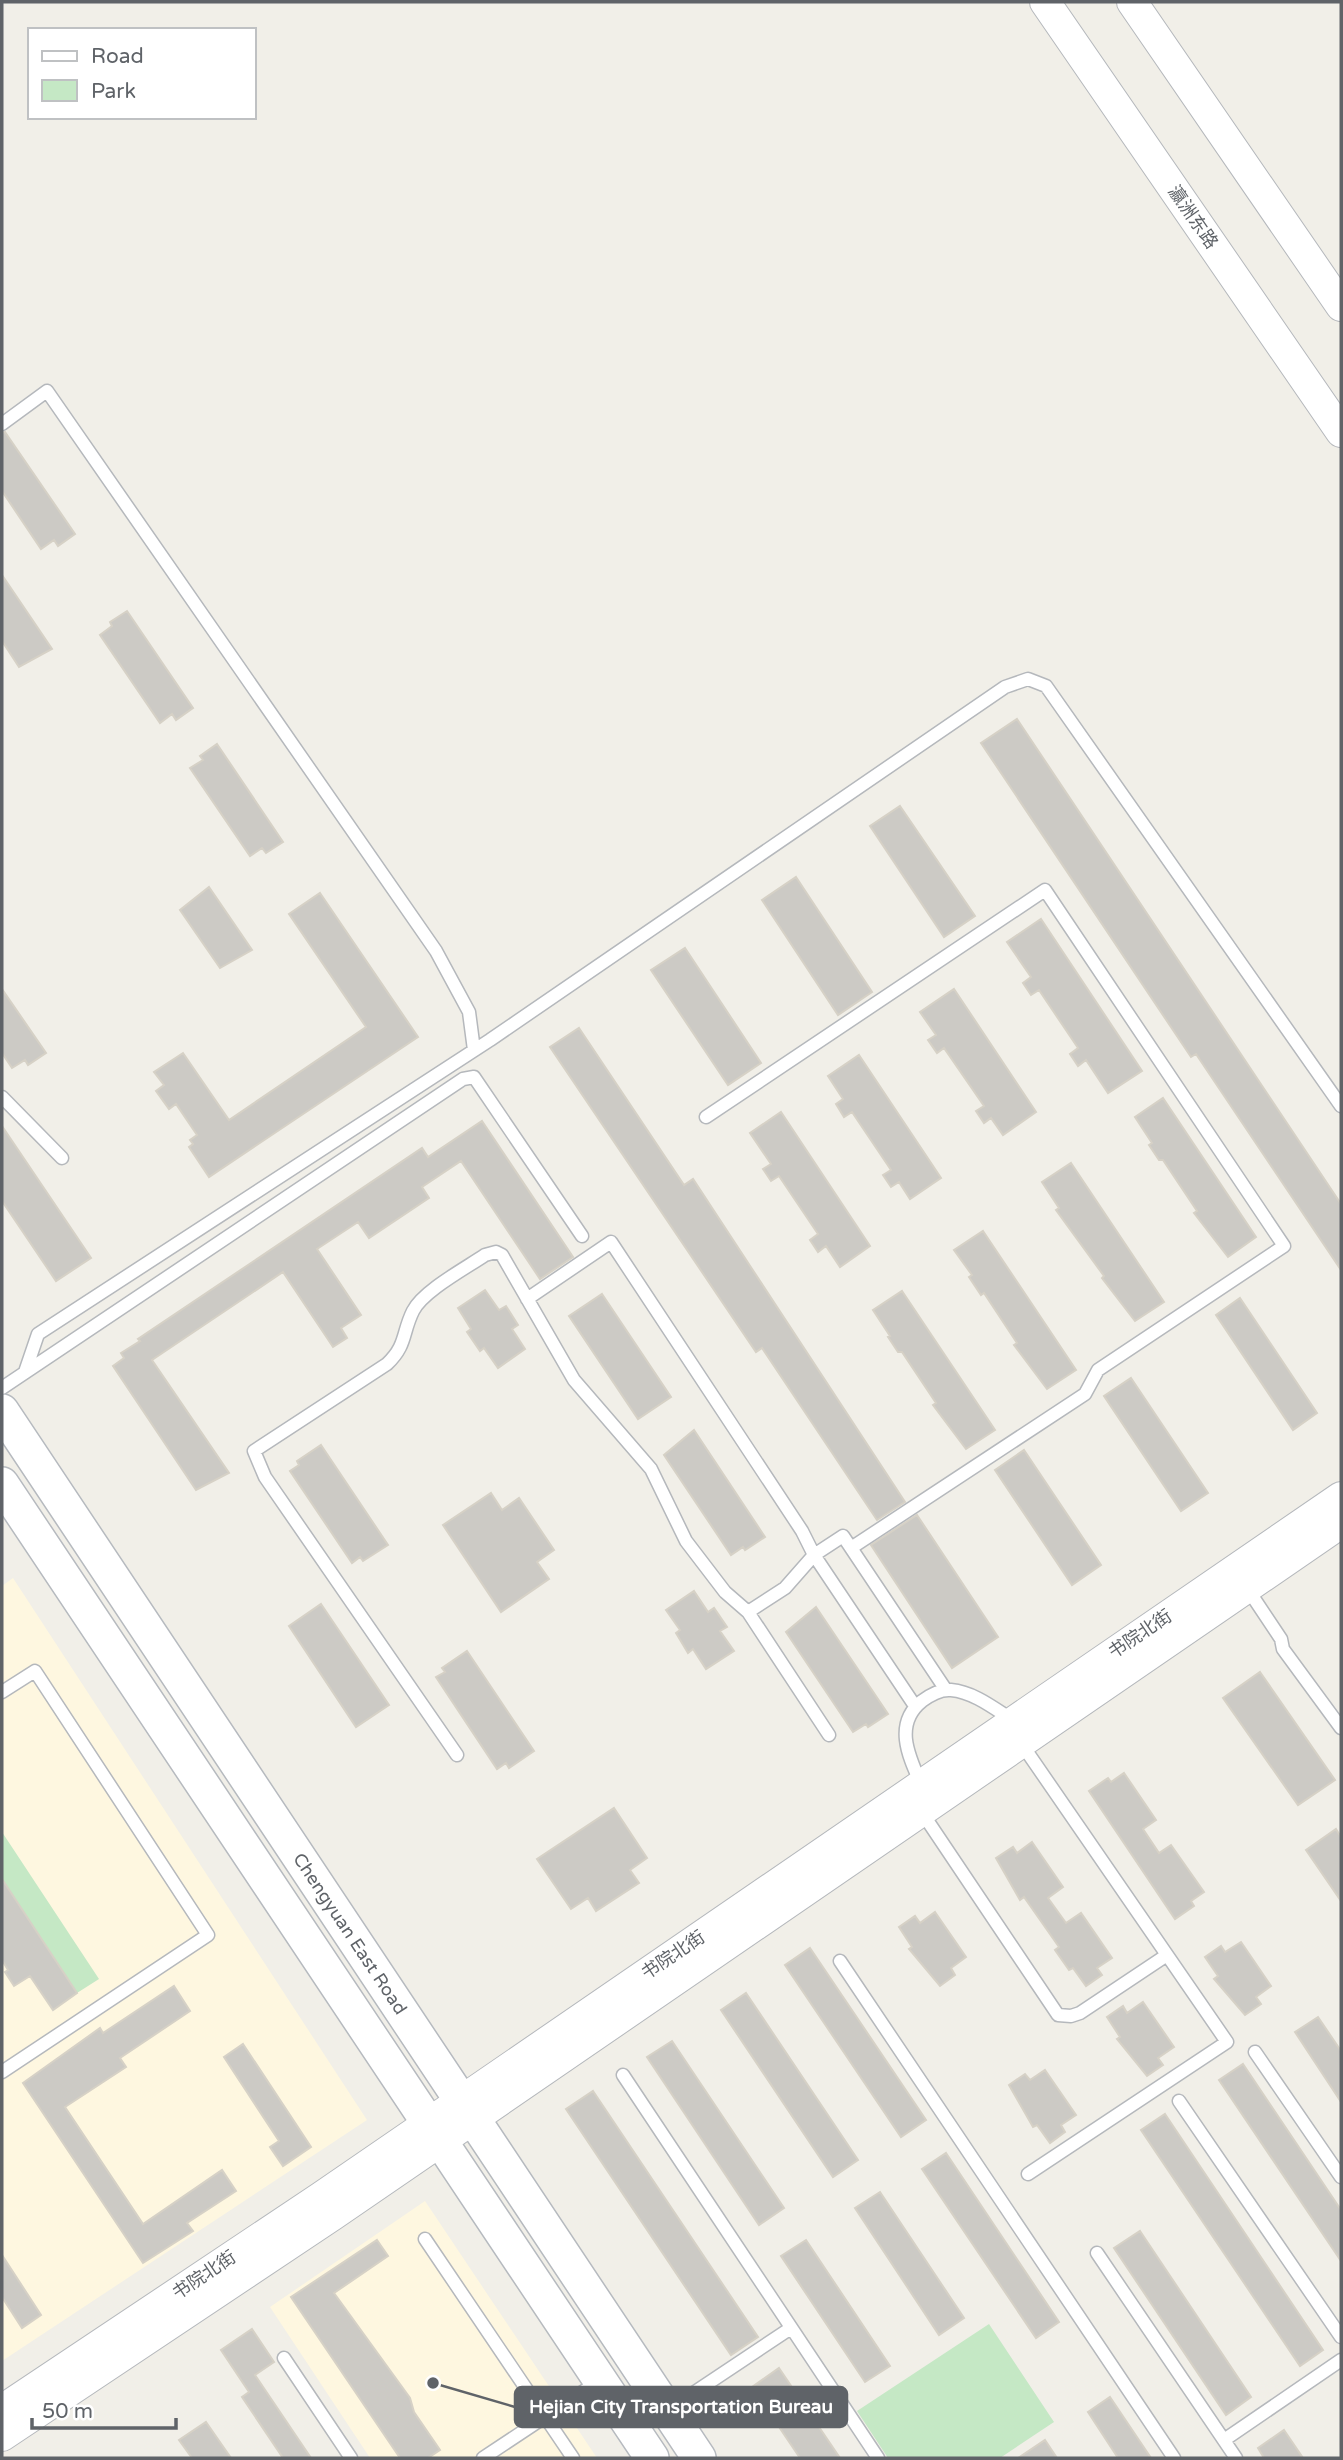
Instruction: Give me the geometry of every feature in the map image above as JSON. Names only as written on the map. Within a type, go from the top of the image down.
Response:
[{"type":"main road","name":"Chengyuan East Road","points":[[2,1411],[699,2458]]},
{"type":"main road","points":[[2,1484],[652,2458]]},
{"type":"street","name":"瀛洲东路","points":[[1045,2],[1341,432]]},
{"type":"street","points":[[1132,2],[1341,306]]},
{"type":"street","name":"书院北街","points":[[2,2436],[467,2110],[1018,1732],[1341,1497]]},
{"type":"street","name":"书院北街","points":[[1018,1732],[1247,1588],[1341,1523]]},
{"type":"street","name":"书院北街","points":[[2,2410],[434,2133]]},
{"type":"lane","points":[[2,424],[47,391],[436,951],[468,1012],[474,1050]]},
{"type":"lane","points":[[25,1372],[37,1334],[474,1050],[1005,687],[1028,680],[1046,686],[1341,1106]]},
{"type":"lane","points":[[706,1117],[1045,890],[1284,1246],[1098,1370],[1084,1394],[851,1548]]},
{"type":"lane","points":[[2,1388],[463,1079],[474,1077],[582,1236]]},
{"type":"lane","points":[[2,1097],[62,1158]]},
{"type":"lane","points":[[527,1299],[611,1242],[802,1531],[814,1556],[915,1706]]},
{"type":"lane","points":[[457,1755],[265,1476],[254,1451],[387,1364],[404,1343],[413,1310],[428,1295],[485,1255],[496,1252],[502,1255],[574,1380],[651,1469],[686,1541],[725,1592],[748,1612],[829,1735]]},
{"type":"lane","points":[[748,1612],[785,1588],[814,1556],[843,1536],[946,1690]]},
{"type":"lane","points":[[1247,1588],[1281,1639],[1283,1649],[1341,1728]]},
{"type":"lane","points":[[2,1692],[35,1671],[208,1935],[2,2071]]},
{"type":"lane","points":[[1028,2174],[1227,2042],[1018,1732],[988,1703],[946,1690],[928,1696],[915,1706],[907,1716],[905,1731],[908,1754],[921,1798],[1058,2015],[1071,2016],[1080,2013],[1167,1955]]},
{"type":"lane","points":[[840,1961],[1174,2458]]},
{"type":"lane","points":[[1255,2052],[1341,2178]]},
{"type":"lane","points":[[623,2075],[878,2458]]},
{"type":"lane","points":[[1179,2101],[1341,2337]]},
{"type":"lane","points":[[425,2239],[573,2458]]},
{"type":"lane","points":[[1097,2253],[1236,2458]]},
{"type":"lane","points":[[667,2410],[791,2328]]},
{"type":"lane","points":[[284,2358],[351,2458]]},
{"type":"lane","points":[[1224,2440],[1341,2360]]},
{"type":"lane","points":[[483,2458],[600,2380]]},
{"type":"shaded area","points":[[13,1578],[367,2120],[2,2361],[2,1586]]},
{"type":"shaded area","points":[[425,2201],[597,2458],[370,2458],[270,2307]]},
{"type":"green space","points":[[2,1832],[99,1979],[77,1993],[2,1879]]},
{"type":"green space","points":[[989,2324],[1054,2422],[1000,2458],[888,2458],[857,2411]]},
{"type":"building","points":[[5,432],[75,534],[58,546],[54,540],[41,549],[2,491],[2,433]]},
{"type":"building","points":[[2,575],[52,649],[19,667],[2,641]]},
{"type":"building","points":[[127,611],[193,708],[176,720],[172,714],[160,723],[100,635],[112,626],[110,622]]},
{"type":"building","points":[[1017,719],[1341,1204],[1341,1270],[1196,1054],[1191,1057],[981,743]]},
{"type":"building","points":[[217,744],[283,842],[266,853],[262,848],[250,856],[190,768],[203,760],[200,756]]},
{"type":"building","points":[[900,806],[975,916],[944,937],[870,826]]},
{"type":"building","points":[[796,877],[872,992],[838,1015],[762,900]]},
{"type":"building","points":[[209,887],[252,950],[220,968],[180,910]]},
{"type":"building","points":[[320,893],[418,1037],[209,1177],[189,1147],[193,1144],[190,1140],[197,1135],[176,1104],[169,1109],[156,1091],[164,1085],[154,1072],[183,1053],[229,1120],[366,1027],[289,914]]},
{"type":"building","points":[[1041,919],[1142,1071],[1108,1093],[1086,1060],[1078,1066],[1070,1054],[1078,1048],[1039,990],[1031,995],[1023,983],[1031,977],[1007,942]]},
{"type":"building","points":[[685,948],[761,1063],[728,1085],[651,970]]},
{"type":"building","points":[[2,989],[46,1053],[28,1065],[25,1060],[12,1068],[2,1053]]},
{"type":"building","points":[[954,989],[1036,1112],[1003,1135],[991,1118],[984,1123],[976,1111],[984,1106],[944,1048],[937,1053],[928,1040],[936,1035],[920,1012]]},
{"type":"building","points":[[579,1028],[684,1185],[693,1179],[905,1502],[877,1520],[762,1348],[756,1352],[550,1047]]},
{"type":"building","points":[[859,1055],[941,1178],[910,1199],[899,1182],[891,1187],[883,1175],[891,1170],[852,1112],[844,1117],[836,1104],[843,1099],[828,1076]]},
{"type":"building","points":[[1163,1098],[1256,1237],[1228,1257],[1194,1213],[1197,1211],[1163,1160],[1159,1160],[1149,1145],[1152,1143],[1135,1117]]},
{"type":"building","points":[[781,1112],[870,1246],[840,1267],[826,1246],[818,1252],[810,1240],[818,1234],[779,1176],[771,1181],[763,1169],[771,1164],[750,1133]]},
{"type":"building","points":[[482,1121],[573,1257],[540,1279],[461,1161],[422,1187],[429,1198],[369,1238],[358,1222],[317,1249],[361,1315],[341,1328],[347,1338],[333,1347],[283,1272],[152,1360],[229,1473],[196,1490],[113,1366],[124,1358],[121,1353],[422,1148],[428,1157]]},
{"type":"building","points":[[2,1126],[91,1258],[56,1281],[2,1201]]},
{"type":"building","points":[[1071,1163],[1164,1302],[1135,1321],[1056,1210],[1059,1208],[1042,1182]]},
{"type":"building","points":[[983,1231],[1076,1370],[1047,1389],[1014,1345],[1017,1343],[984,1293],[981,1295],[969,1277],[972,1275],[954,1250]]},
{"type":"building","points":[[485,1290],[499,1310],[506,1306],[518,1325],[512,1329],[525,1349],[498,1368],[484,1348],[480,1351],[467,1332],[471,1329],[458,1308]]},
{"type":"building","points":[[902,1291],[995,1430],[966,1449],[933,1405],[936,1403],[902,1352],[898,1352],[873,1310]]},
{"type":"building","points":[[602,1294],[671,1397],[638,1419],[569,1316]]},
{"type":"building","points":[[1240,1298],[1317,1413],[1293,1430],[1216,1315]]},
{"type":"building","points":[[1131,1378],[1208,1493],[1181,1511],[1104,1396]]},
{"type":"building","points":[[694,1430],[765,1537],[745,1550],[743,1547],[731,1555],[664,1455]]},
{"type":"building","points":[[321,1445],[388,1545],[363,1561],[360,1557],[352,1563],[290,1471],[299,1465],[297,1461]]},
{"type":"building","points":[[1024,1450],[1101,1565],[1072,1585],[995,1470]]},
{"type":"building","points":[[491,1493],[502,1510],[519,1498],[554,1550],[537,1562],[549,1579],[501,1612],[443,1525]]},
{"type":"building","points":[[917,1515],[998,1637],[952,1668],[871,1545]]},
{"type":"building","points":[[694,1591],[708,1612],[714,1608],[727,1627],[720,1631],[734,1651],[706,1669],[693,1649],[688,1653],[676,1633],[680,1630],[666,1610]]},
{"type":"building","points":[[321,1604],[389,1705],[356,1727],[289,1626]]},
{"type":"building","points":[[816,1607],[888,1714],[868,1727],[866,1724],[853,1732],[786,1632]]},
{"type":"building","points":[[467,1651],[534,1751],[509,1768],[506,1763],[497,1769],[436,1677],[445,1672],[442,1668]]},
{"type":"building","points":[[1260,1672],[1335,1780],[1298,1805],[1223,1698]]},
{"type":"building","points":[[1124,1773],[1156,1820],[1143,1829],[1159,1853],[1171,1845],[1204,1892],[1191,1901],[1194,1906],[1175,1919],[1089,1791],[1108,1778],[1111,1782]]},
{"type":"building","points":[[614,1808],[647,1858],[630,1870],[639,1883],[596,1911],[588,1898],[571,1909],[537,1859]]},
{"type":"building","points":[[1336,1829],[1341,1837],[1341,1901],[1306,1850]]},
{"type":"building","points":[[1032,1842],[1063,1887],[1048,1898],[1066,1923],[1081,1913],[1112,1958],[1097,1968],[1102,1975],[1086,1986],[1073,1968],[1069,1970],[1055,1950],[1059,1947],[1024,1897],[1020,1900],[996,1858],[1013,1847],[1017,1853]]},
{"type":"building","points":[[2,1879],[77,1993],[53,2010],[30,1976],[14,1986],[5,1972],[8,1970],[2,1960]]},
{"type":"building","points":[[935,1912],[966,1957],[951,1968],[955,1975],[940,1986],[909,1949],[912,1947],[899,1927],[915,1916],[920,1923]]},
{"type":"building","points":[[1241,1942],[1271,1986],[1256,1997],[1261,2004],[1245,2015],[1214,1979],[1218,1976],[1205,1957],[1221,1946],[1225,1952]]},
{"type":"building","points":[[810,1948],[926,2120],[901,2137],[785,1965]]},
{"type":"building","points":[[174,1986],[190,2011],[120,2058],[126,2067],[65,2107],[143,2224],[222,2170],[236,2191],[187,2223],[193,2231],[143,2263],[23,2083],[100,2028],[103,2033]]},
{"type":"building","points":[[746,1993],[858,2160],[833,2177],[721,2010]]},
{"type":"building","points":[[1143,2002],[1174,2047],[1158,2058],[1163,2065],[1147,2076],[1117,2039],[1120,2037],[1107,2017],[1123,2006],[1127,2013]]},
{"type":"building","points":[[1318,2017],[1341,2051],[1341,2102],[1295,2032]]},
{"type":"building","points":[[672,2041],[784,2208],[759,2225],[647,2057]]},
{"type":"building","points":[[243,2044],[311,2147],[283,2166],[270,2147],[279,2141],[224,2057]]},
{"type":"building","points":[[1243,2064],[1341,2210],[1341,2261],[1219,2080]]},
{"type":"building","points":[[1045,2070],[1076,2115],[1061,2125],[1065,2132],[1050,2143],[1037,2125],[1033,2127],[1009,2085],[1025,2074],[1030,2080]]},
{"type":"building","points":[[593,2091],[758,2337],[731,2355],[566,2109]]},
{"type":"building","points":[[1165,2114],[1323,2350],[1300,2366],[1141,2130]]},
{"type":"building","points":[[946,2153],[1059,2322],[1036,2338],[922,2169]]},
{"type":"building","points":[[880,2192],[964,2318],[939,2335],[855,2208]]},
{"type":"building","points":[[1140,2231],[1251,2397],[1226,2415],[1114,2248]]},
{"type":"building","points":[[377,2240],[388,2256],[334,2293],[410,2398],[414,2412],[440,2450],[428,2458],[400,2458],[291,2297]]},
{"type":"building","points":[[806,2240],[890,2366],[865,2382],[781,2256]]},
{"type":"building","points":[[2,2255],[41,2315],[22,2328],[2,2297]]},
{"type":"building","points":[[252,2329],[274,2362],[255,2375],[311,2458],[283,2458],[242,2397],[249,2392],[221,2350]]},
{"type":"building","points":[[779,2368],[840,2458],[800,2458],[752,2387]]},
{"type":"building","points":[[1110,2397],[1151,2458],[1118,2458],[1088,2412]]},
{"type":"building","points":[[206,2422],[231,2458],[192,2458],[179,2440]]},
{"type":"building","points":[[1284,2430],[1303,2458],[1264,2458],[1258,2448]]},
{"type":"building","points":[[1045,2440],[1057,2458],[1018,2458]]},
{"type":"place","name":"Hejian City Transportation Bureau","points":[[433,2383]]}]
